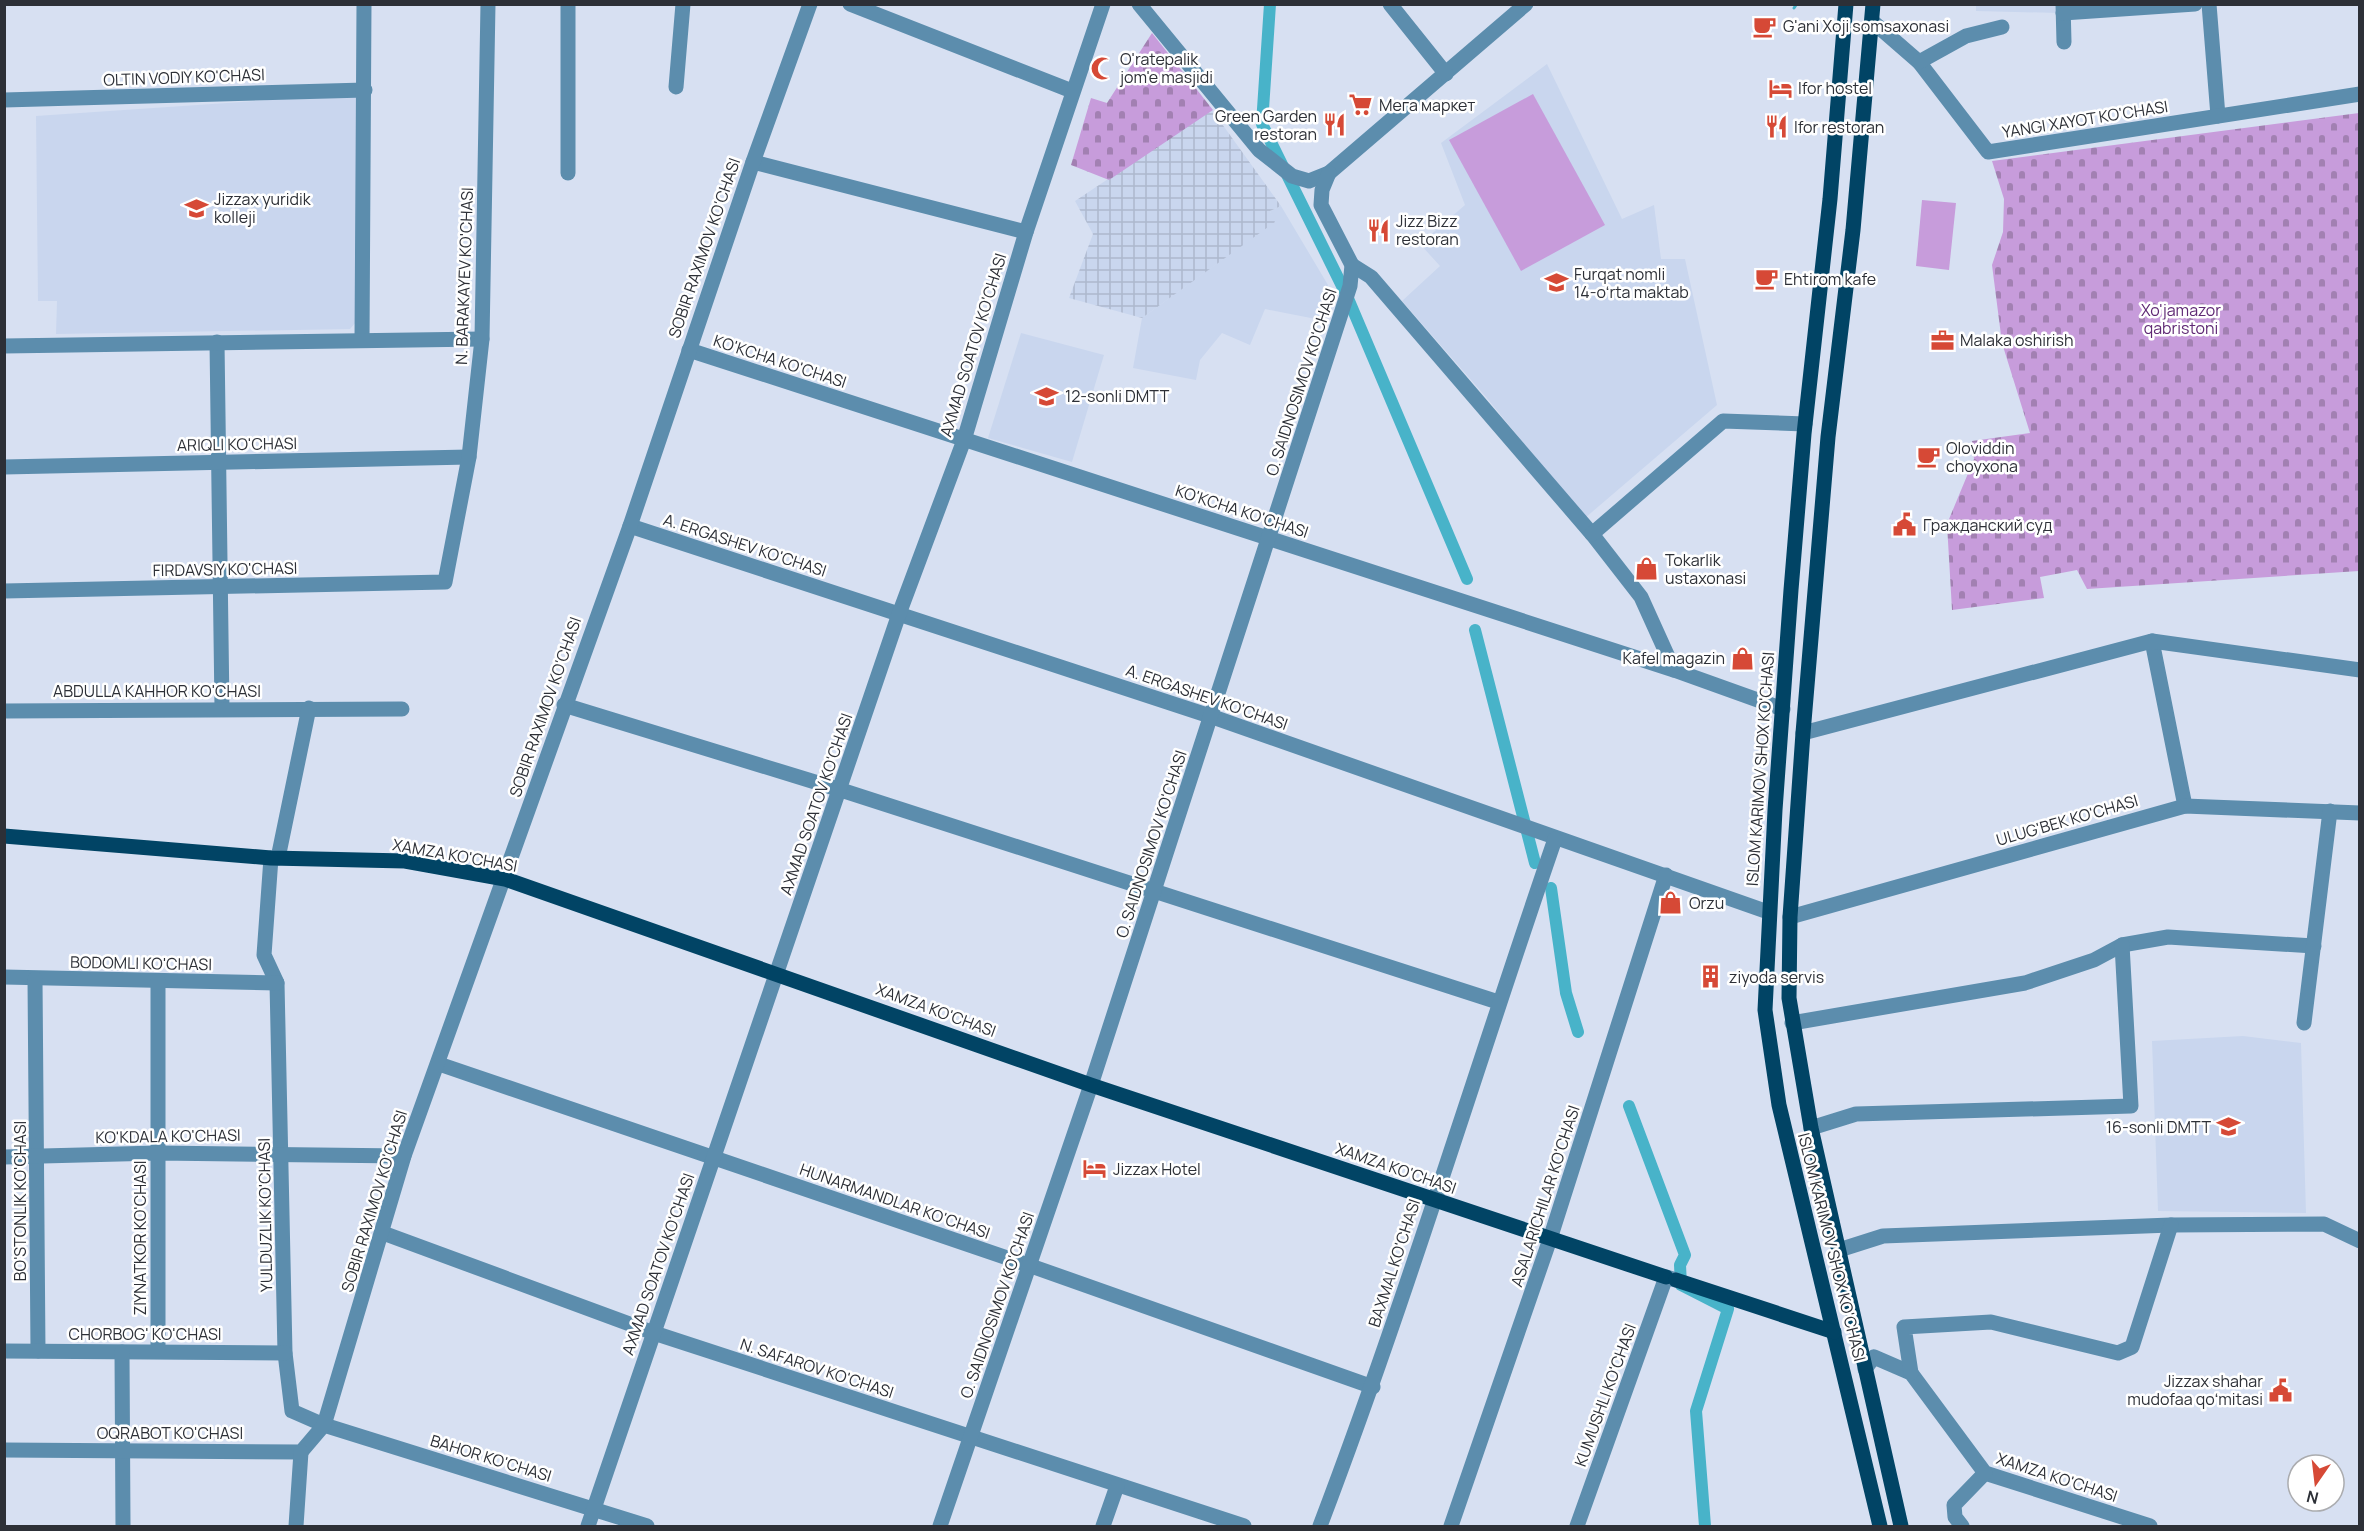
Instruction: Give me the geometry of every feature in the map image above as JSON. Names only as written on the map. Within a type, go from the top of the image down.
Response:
[{"type":"main road","name":"ISLOM KARIMOV SHOX KO'CHASI","points":[[1846,4],[1817,330],[1804,429],[1768,912],[1765,1010],[1779,1105],[1880,1527]]},
{"type":"main road","name":"ISLOM KARIMOV SHOX KO'CHASI","points":[[1873,4],[1874,22],[1828,437],[1790,917],[1789,998],[1811,1128],[1901,1527]]},
{"type":"main road","points":[[1817,330],[1818,337],[1827,343],[1838,340],[1841,334]]},
{"type":"main road","points":[[1804,429],[1815,425],[1823,427],[1828,437]]},
{"type":"main road","name":"XAMZA KO'CHASI","points":[[4,836],[274,858],[405,861],[505,879],[1091,1084],[1834,1332]]},
{"type":"main road","points":[[1861,1445],[1864,1449],[1873,1450],[1879,1446],[1880,1441]]},
{"type":"street","points":[[362,340],[364,4]]},
{"type":"street","name":"N. BARAKAYEV KO'CHASI","points":[[445,582],[469,457],[482,339],[488,4]]},
{"type":"street","points":[[567,173],[568,4]]},
{"type":"street","points":[[676,87],[683,4]]},
{"type":"street","name":"SOBIR RAXIMOV KO'CHASI","points":[[324,1425],[383,1233],[404,1155],[439,1064],[564,705],[630,526],[753,162],[810,4]]},
{"type":"street","points":[[850,4],[1072,91]]},
{"type":"street","name":"AXMAD SOATOV KO'CHASI","points":[[588,1527],[841,790],[899,614],[964,440],[1026,232],[1103,4]]},
{"type":"street","points":[[1139,4],[1259,150],[1286,172],[1308,181],[1329,173],[1526,4]]},
{"type":"street","points":[[1390,4],[1446,74]]},
{"type":"street","points":[[2064,42],[2063,9],[2195,4]]},
{"type":"street","points":[[2209,4],[2218,116]]},
{"type":"street","name":"YANGI XAYOT KO'CHASI","points":[[1874,22],[1919,62],[1988,152],[2360,94]]},
{"type":"street","points":[[1919,62],[1966,36],[2002,27]]},
{"type":"street","name":"OLTIN VODIY KO'CHASI","points":[[4,100],[365,90]]},
{"type":"street","points":[[753,162],[1026,232]]},
{"type":"street","points":[[1329,173],[1322,189],[1321,206],[1352,265],[1371,277],[1592,534],[1641,597],[1674,670]]},
{"type":"street","name":"O. SAIDNOSIMOV KO'CHASI","points":[[940,1527],[1030,1266],[1213,717],[1350,286],[1352,265]]},
{"type":"street","points":[[4,345],[482,339]]},
{"type":"street","points":[[217,342],[222,708]]},
{"type":"street","name":"KO'KCHA KO'CHASI","points":[[689,350],[1674,670],[1783,709]]},
{"type":"street","points":[[1592,534],[1723,421],[1804,429]]},
{"type":"street","name":"ARIQLI KO'CHASI","points":[[4,467],[469,457]]},
{"type":"street","name":"A. ERGASHEV KO'CHASI","points":[[630,526],[1213,717],[1768,912]]},
{"type":"street","name":"FIRDAVSIY KO'CHASI","points":[[4,591],[445,582]]},
{"type":"street","points":[[2152,641],[2185,806]]},
{"type":"street","points":[[1803,733],[2152,641],[2360,669]]},
{"type":"street","points":[[564,705],[841,790],[1498,1002]]},
{"type":"street","name":"ABDULLA KAHHOR KO'CHASI","points":[[4,711],[222,708],[402,709]]},
{"type":"street","points":[[277,983],[264,955],[274,858],[309,708]]},
{"type":"street","name":"ULUG'BEK KO'CHASI","points":[[1790,917],[2185,806],[2360,813]]},
{"type":"street","points":[[2304,1023],[2330,811]]},
{"type":"street","name":"BAXMAL KO'CHASI","points":[[1320,1527],[1373,1387],[1498,1002],[1555,839]]},
{"type":"street","name":"ASALARICHILAR KO'CHASI","points":[[1451,1527],[1550,1239],[1666,875]]},
{"type":"street","points":[[1792,1023],[2025,983],[2094,960],[2122,945],[2168,937],[2314,946]]},
{"type":"street","points":[[1811,1128],[1856,1114],[2131,1106],[2122,945]]},
{"type":"street","name":"BODOMLI KO'CHASI","points":[[4,977],[277,983]]},
{"type":"street","name":"BO'STONLIK KO'CHASI","points":[[35,979],[38,1351]]},
{"type":"street","name":"ZIYNATKOR KO'CHASI","points":[[158,981],[158,1352]]},
{"type":"street","name":"YULDUZLIK KO'CHASI","points":[[277,983],[283,1153],[285,1353],[292,1411],[324,1425]]},
{"type":"street","name":"HUNARMANDLAR KO'CHASI","points":[[439,1064],[1030,1266],[1373,1387]]},
{"type":"street","name":"KO'KDALA KO'CHASI","points":[[4,1157],[158,1153],[404,1155]]},
{"type":"street","points":[[1839,1250],[1883,1236],[2171,1225],[2324,1224],[2360,1241]]},
{"type":"street","points":[[1911,1373],[1904,1327],[1992,1322],[2118,1353],[2126,1352],[2132,1347],[2171,1225]]},
{"type":"street","name":"N. SAFAROV KO'CHASI","points":[[383,1233],[654,1333],[1244,1527]]},
{"type":"street","name":"KUMUSHLI KO'CHASI","points":[[1576,1527],[1676,1280]]},
{"type":"street","name":"CHORBOG' KO'CHASI","points":[[4,1351],[285,1353]]},
{"type":"street","points":[[122,1352],[123,1527]]},
{"type":"street","points":[[1865,1369],[1874,1357],[1911,1373]]},
{"type":"street","name":"XAMZA KO'CHASI","points":[[1911,1373],[1985,1473],[2150,1527]]},
{"type":"street","points":[[297,1527],[301,1452],[324,1425]]},
{"type":"street","name":"BAHOR KO'CHASI","points":[[324,1425],[647,1527]]},
{"type":"street","name":"OQRABOT KO'CHASI","points":[[4,1450],[301,1452]]},
{"type":"street","points":[[1962,1527],[1955,1517],[1954,1505],[1985,1473]]},
{"type":"street","points":[[1103,1527],[1117,1486]]},
{"type":"shaded area","points":[[1976,5],[2059,5],[2059,13],[1976,11]]},
{"type":"shaded area","name":"Furqat nomli 14-oʻrta maktab","points":[[1547,64],[1622,219],[1654,205],[1661,259],[1685,259],[1717,405],[1585,518],[1486,397],[1402,301],[1440,266],[1420,244],[1465,205],[1441,143]]},
{"type":"shaded area","name":"Jizzax yuridik kolleji","points":[[356,94],[356,322],[350,329],[56,334],[57,301],[38,301],[36,116]]},
{"type":"shaded area","points":[[1212,110],[1281,206],[1270,211],[1275,222],[1142,318],[1069,298],[1093,234],[1075,201]]},
{"type":"shaded area","points":[[1281,206],[1328,285],[1321,320],[1265,309],[1250,345],[1222,333],[1200,360],[1196,380],[1133,368],[1142,318],[1274,222],[1270,211]]},
{"type":"shaded area","name":"12-sonli DMTT","points":[[1021,333],[1104,355],[1072,462],[988,438]]},
{"type":"shaded area","name":"16-sonli DMTT","points":[[2243,1036],[2301,1043],[2306,1213],[2158,1211],[2152,1041]]},
{"type":"green space","points":[[1152,33],[1213,110],[1109,180],[1071,165],[1091,98],[1107,103]]},
{"type":"green space","points":[[1533,94],[1605,225],[1521,271],[1449,140]]},
{"type":"green space","name":"Xo'jamazor qabristoni","points":[[2359,113],[2359,571],[2087,589],[2077,570],[2040,577],[2044,598],[1952,610],[1947,524],[1974,459],[1972,441],[2030,433],[2002,343],[1992,265],[2003,232],[2004,199],[1992,161]]},
{"type":"green space","points":[[1922,200],[1956,203],[1949,270],[1916,266]]},
{"type":"waterway","points":[[1270,4],[1262,124],[1347,296],[1467,579]]},
{"type":"waterway","points":[[1792,4],[1796,5],[1794,8]]},
{"type":"waterway","points":[[1475,630],[1535,863]]},
{"type":"waterway","points":[[1551,888],[1566,993],[1578,1032]]},
{"type":"waterway","points":[[1629,1106],[1685,1255],[1680,1265],[1681,1285],[1728,1309],[1696,1411],[1705,1526]]},
{"type":"place","name":"G'ani Xoji somsaxonasi","points":[[1765,26]]},
{"type":"place","name":"O'ratepalik jom'e masjidi","points":[[1102,68]]},
{"type":"place","name":"Ifor hostel","points":[[1780,88]]},
{"type":"place","name":"Мега маркет","points":[[1361,105]]},
{"type":"place","name":"Green Garden restoran","points":[[1335,125]]},
{"type":"place","name":"Ifor restoran","points":[[1776,127]]},
{"type":"place","name":"Jizzax yuridik kolleji","points":[[196,208]]},
{"type":"place","name":"Jizz Bizz restoran","points":[[1378,230]]},
{"type":"place","name":"Ehtirom kafe","points":[[1766,279]]},
{"type":"place","name":"Furqat nomli 14-oʻrta maktab","points":[[1556,283]]},
{"type":"place","name":"Malaka oshirish","points":[[1942,340]]},
{"type":"place","name":"12-sonli DMTT","points":[[1047,396]]},
{"type":"place","name":"Oloviddin choyxona","points":[[1928,457]]},
{"type":"place","name":"Гражданский суд","points":[[1905,525]]},
{"type":"place","name":"Tokarlik ustaxonasi","points":[[1647,569]]},
{"type":"place","name":"Kafel magazin","points":[[1743,658]]},
{"type":"place","name":"Orzu","points":[[1671,903]]},
{"type":"place","name":"ziyoda servis","points":[[1711,977]]},
{"type":"place","name":"16-sonli DMTT","points":[[2229,1127]]},
{"type":"place","name":"Jizzax Hotel","points":[[1095,1169]]},
{"type":"place","name":"Jizzax shahar mudofaa qoʻmitasi","points":[[2281,1390]]}]
